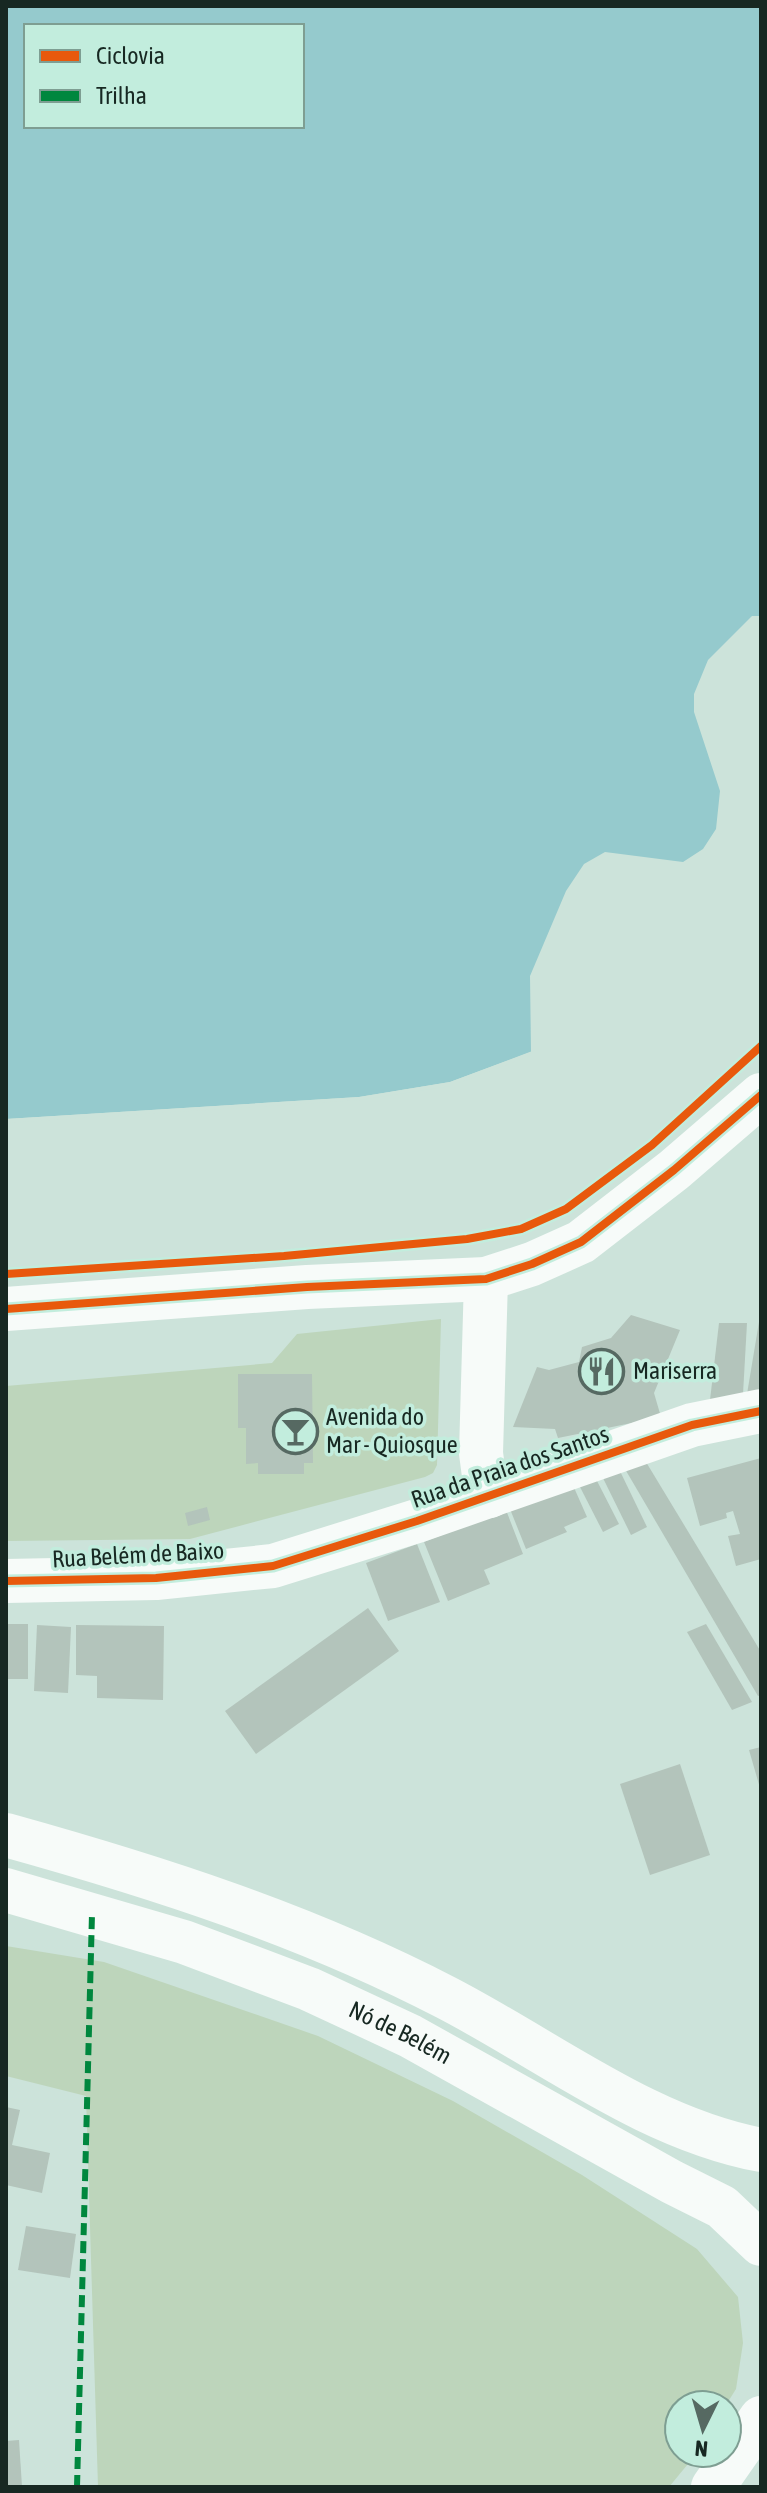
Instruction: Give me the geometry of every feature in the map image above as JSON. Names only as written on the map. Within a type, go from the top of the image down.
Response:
[{"type":"main road","points":[[6,1309],[307,1287],[486,1279],[532,1264],[581,1242],[674,1170],[761,1095]]},
{"type":"main road","points":[[486,1279],[481,1453],[490,1496]]},
{"type":"main road","name":"Rua da Praia dos Santos","points":[[273,1566],[490,1496],[692,1425],[761,1411]]},
{"type":"main road","name":"Rua Belém de Baixo","points":[[6,1581],[156,1578],[273,1566]]},
{"type":"main road","name":"Nó de Belém","points":[[6,1835],[153,1878],[286,1924],[444,1997],[634,2104],[690,2130],[761,2150]]},
{"type":"main road","name":"Nó de Belém","points":[[6,1890],[184,1942],[309,1989],[410,2036],[722,2207],[761,2244]]},
{"type":"main road","points":[[713,2487],[761,2418]]},
{"type":"green space","points":[[441,1319],[437,1465],[433,1473],[190,1539],[6,1541],[6,1386],[272,1363],[297,1334]]},
{"type":"green space","points":[[6,1946],[104,1962],[318,2036],[453,2101],[582,2175],[697,2249],[738,2297],[743,2343],[736,2389],[663,2389],[663,2469],[684,2469],[669,2487],[98,2487],[86,2096],[6,2076]]},
{"type":"water","points":[[6,6],[761,6],[761,616],[752,616],[708,660],[694,694],[694,712],[720,791],[716,829],[703,849],[683,862],[605,852],[584,864],[566,891],[530,976],[531,1052],[450,1082],[359,1097],[6,1119]]},
{"type":"pier","points":[[535,1050],[533,1055],[451,1086],[360,1100],[6,1123],[6,1119],[359,1097],[450,1082]]},
{"type":"building","points":[[631,1315],[680,1330],[654,1393],[661,1417],[558,1438],[555,1429],[513,1427],[537,1367],[549,1370],[579,1362],[582,1347],[611,1338]]},
{"type":"building","points":[[759,1322],[761,1391],[747,1394]]},
{"type":"building","points":[[719,1323],[747,1323],[743,1394],[710,1400]]},
{"type":"building","points":[[238,1374],[312,1374],[313,1463],[304,1463],[304,1474],[258,1474],[258,1463],[246,1464],[246,1428],[238,1428]]},
{"type":"building","points":[[761,1458],[761,1559],[736,1566],[728,1536],[740,1534],[733,1511],[726,1513],[727,1518],[700,1526],[687,1478]]},
{"type":"building","points":[[646,1462],[761,1652],[761,1695],[758,1696],[625,1469]]},
{"type":"building","points":[[618,1467],[647,1527],[631,1535],[601,1474]]},
{"type":"building","points":[[595,1477],[619,1524],[603,1532],[579,1485]]},
{"type":"building","points":[[572,1483],[587,1517],[564,1527],[567,1532],[526,1549],[510,1509]]},
{"type":"building","points":[[207,1507],[210,1520],[188,1526],[185,1513]]},
{"type":"building","points":[[506,1510],[523,1554],[484,1570],[490,1584],[448,1601],[424,1542]]},
{"type":"building","points":[[417,1544],[440,1602],[388,1621],[366,1563]]},
{"type":"building","points":[[368,1608],[399,1651],[256,1754],[225,1711]]},
{"type":"building","points":[[6,1624],[28,1624],[28,1679],[6,1679]]},
{"type":"building","points":[[706,1624],[752,1702],[732,1710],[687,1632]]},
{"type":"building","points":[[37,1625],[71,1627],[68,1693],[34,1691]]},
{"type":"building","points":[[76,1625],[164,1626],[163,1700],[97,1698],[97,1676],[76,1675]]},
{"type":"building","points":[[761,1747],[761,1788],[760,1788],[749,1750]]},
{"type":"building","points":[[680,1764],[710,1855],[650,1875],[620,1784]]},
{"type":"building","points":[[6,2107],[20,2110],[12,2145],[50,2153],[42,2193],[6,2185]]},
{"type":"building","points":[[26,2226],[76,2234],[70,2278],[18,2270]]},
{"type":"building","points":[[19,2440],[22,2487],[6,2487],[6,2441]]},
{"type":"marked path","points":[[77,2487],[92,1914]]},
{"type":"cycle path","points":[[6,1274],[284,1256],[467,1239],[521,1229],[566,1209],[652,1145],[761,1046]]},
{"type":"cycle path","points":[[6,1309],[307,1287],[486,1279],[532,1264],[581,1242],[674,1170],[761,1095]]},
{"type":"cycle path","points":[[6,1581],[156,1578],[273,1566],[417,1521],[692,1425],[761,1411]]},
{"type":"place","name":"Mariserra","points":[[602,1371]]},
{"type":"place","name":"Avenida do Mar - Quiosque","points":[[295,1431]]}]
